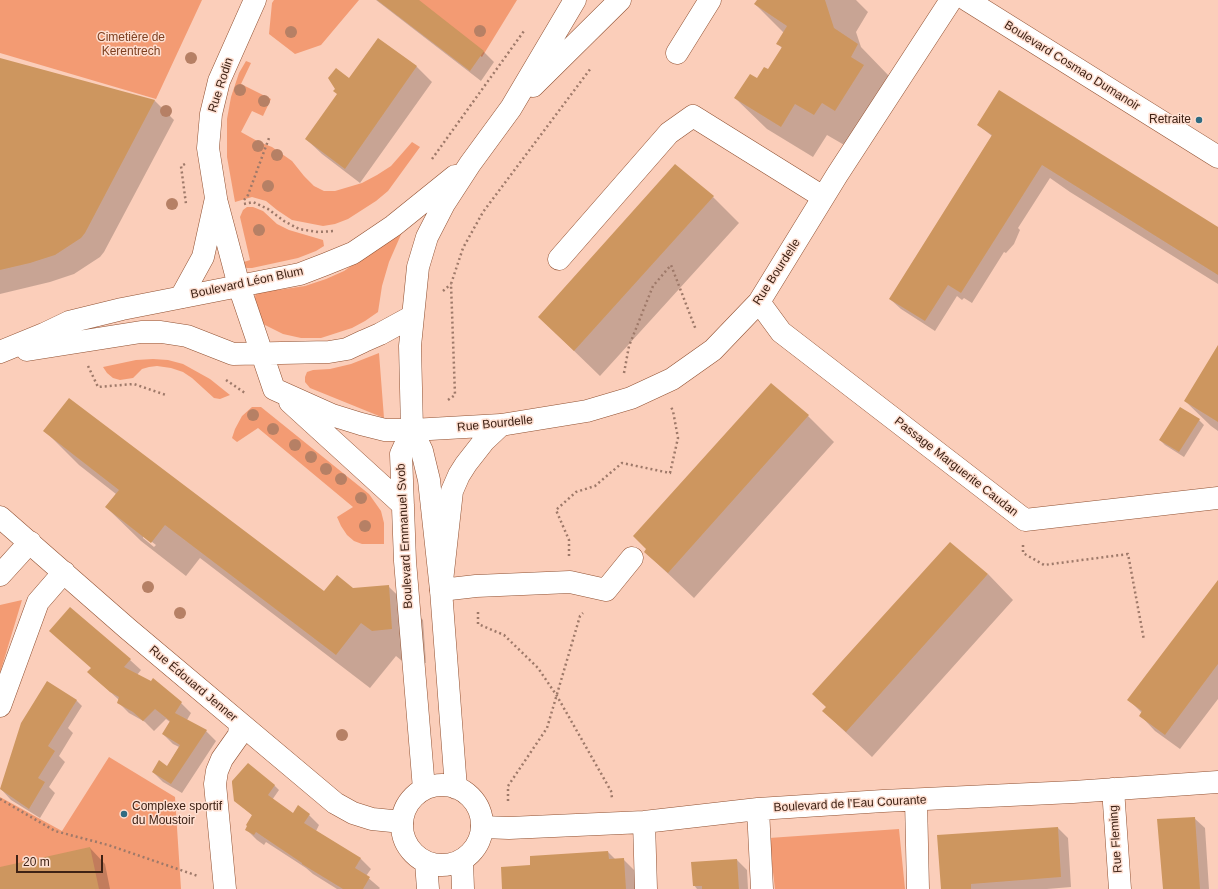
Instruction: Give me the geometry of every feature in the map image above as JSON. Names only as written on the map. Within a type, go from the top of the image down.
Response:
[{"type":"street","name":"Rue Rodin","points":[[256,0],[219,81],[210,114],[208,148],[216,198],[239,286],[274,389]]},
{"type":"street","points":[[412,430],[410,346],[418,267],[427,237],[444,204],[470,164],[511,108],[575,0]]},
{"type":"street","points":[[511,108],[620,0]]},
{"type":"street","points":[[677,53],[710,0]]},
{"type":"street","name":"Rue Bourdelle","points":[[274,389],[332,415],[361,424],[385,430],[412,430],[501,425],[587,411],[631,398],[672,378],[713,350],[759,302],[823,197],[931,28],[951,0]]},
{"type":"street","name":"Boulevard Cosmao Dumanoir","points":[[967,0],[1218,157]]},
{"type":"street","points":[[559,258],[669,133],[693,116],[823,197]]},
{"type":"street","name":"Boulevard Léon Blum","points":[[0,353],[68,322],[122,308],[300,274],[353,254],[393,226],[470,164]]},
{"type":"street","name":"Rue Rodin","points":[[181,297],[203,257],[216,198]]},
{"type":"street","name":"Passage Marguerite Caudan","points":[[759,302],[781,332],[1025,520],[1218,498]]},
{"type":"street","name":"Boulevard Léon Blum","points":[[0,353],[133,333],[154,332],[187,336],[233,354],[329,352],[346,349],[380,334],[413,316]]},
{"type":"street","points":[[233,354],[261,375],[274,389],[403,505]]},
{"type":"street","points":[[501,425],[484,441],[466,464],[452,491],[441,590],[476,586],[570,582],[606,590],[632,558]]},
{"type":"street","name":"Boulevard Emmanuel Svob","points":[[412,430],[401,454],[405,561],[424,789]]},
{"type":"street","name":"Boulevard Emmanuel Svob","points":[[412,430],[422,451],[429,480],[441,590],[456,788]]},
{"type":"street","name":"Rue Édouard Jenner","points":[[0,517],[128,629],[335,802],[353,813],[366,817],[402,822]]},
{"type":"street","points":[[0,575],[30,542]]},
{"type":"street","points":[[0,706],[38,602],[64,572]]},
{"type":"street","points":[[224,887],[215,784],[217,772],[222,759],[239,735],[240,724]]},
{"type":"street","name":"Boulevard de l'Eau Courante","points":[[482,827],[509,828],[644,822],[758,809],[1073,792],[1218,782]]},
{"type":"street","points":[[446,785],[456,788],[467,794],[476,803],[481,814],[482,827],[480,841],[473,852],[462,861],[450,865],[438,866],[415,856],[408,846],[403,835],[402,822],[404,812],[409,803],[424,789],[446,785]]},
{"type":"street","name":"Rue Fleming","points":[[1113,789],[1120,889]]},
{"type":"street","points":[[916,800],[918,889]]},
{"type":"street","points":[[758,809],[762,889]]},
{"type":"street","points":[[644,822],[646,889]]},
{"type":"street","points":[[462,861],[463,889]]},
{"type":"street","points":[[426,862],[428,889]]},
{"type":"path","points":[[431,160],[528,26]]},
{"type":"path","points":[[443,405],[455,395],[452,284],[462,248],[483,212],[592,68]]},
{"type":"path","points":[[187,209],[181,166],[208,148]]},
{"type":"path","points":[[222,221],[241,205],[248,202],[253,202],[268,209],[284,221],[299,229],[318,232],[337,230]]},
{"type":"path","points":[[631,398],[623,375],[629,346],[653,286],[671,265],[695,330],[713,350]]},
{"type":"path","points":[[95,365],[88,366],[98,387],[134,384],[166,395]]},
{"type":"path","points":[[220,377],[245,393]]},
{"type":"path","points":[[570,582],[569,540],[556,510],[576,492],[595,486],[622,463],[670,473],[678,438],[673,411],[658,386]]},
{"type":"path","points":[[1025,520],[1022,553],[1044,565],[1128,554],[1144,640]]},
{"type":"path","points":[[476,586],[478,624],[504,635],[538,668],[611,791],[617,822]]},
{"type":"path","points":[[509,828],[508,786],[547,728],[580,616],[606,590]]},
{"type":"path","points":[[0,799],[55,831],[108,845],[224,887]]},
{"type":"green space","name":"Cimetière de Kerentrech","points":[[0,0],[202,0],[156,99],[0,53]]},
{"type":"green space","points":[[274,0],[359,0],[321,45],[295,54],[269,34],[272,3]]},
{"type":"green space","points":[[402,0],[517,0],[482,57]]},
{"type":"green space","points":[[246,61],[251,63],[241,84],[271,99],[263,116],[252,111],[241,132],[272,147],[292,161],[314,186],[324,191],[335,191],[362,183],[391,166],[412,142],[420,147],[388,191],[376,201],[348,219],[335,224],[323,226],[292,220],[266,201],[252,197],[235,202],[227,157],[227,119],[231,97],[239,73]]},
{"type":"green space","points":[[247,207],[253,207],[263,211],[277,224],[289,230],[323,240],[324,246],[298,258],[252,268],[244,268],[238,264],[250,260],[240,217],[243,210]]},
{"type":"green space","points":[[403,230],[389,262],[382,286],[378,312],[365,321],[352,328],[321,338],[301,338],[283,334],[263,324],[254,301],[256,293],[263,289],[278,290],[305,286],[326,279],[344,271]]},
{"type":"green space","points":[[379,353],[384,418],[310,388],[305,382],[307,372],[351,364]]},
{"type":"green space","points":[[136,360],[168,360],[183,364],[210,379],[230,395],[220,399],[214,398],[192,378],[183,372],[171,368],[157,366],[149,367],[142,369],[133,378],[120,380],[113,378],[103,367]]},
{"type":"green space","points":[[252,407],[261,407],[369,494],[381,511],[384,523],[384,544],[362,544],[354,541],[347,535],[337,517],[353,507],[258,428],[237,442],[232,438],[242,416]]},
{"type":"green space","points":[[22,600],[0,673],[0,605]]},
{"type":"green space","name":"Complexe sportif du Moustoir","points":[[109,757],[175,797],[181,889],[0,889],[0,797],[62,831]]},
{"type":"green space","points":[[899,829],[905,889],[775,889],[769,838]]},
{"type":"building","points":[[377,0],[419,0],[484,51],[470,71]]},
{"type":"building","points":[[757,0],[825,0],[834,28],[858,44],[851,57],[864,65],[835,111],[822,103],[814,115],[795,104],[781,127],[734,98],[750,74],[757,78],[764,67],[768,69],[782,47],[776,44],[787,26],[754,4]]},
{"type":"building","points":[[378,38],[417,66],[345,169],[305,139],[337,94],[333,91],[335,89],[328,78],[336,68],[349,78]]},
{"type":"building","points":[[0,58],[155,100],[81,238],[55,255],[0,270]]},
{"type":"building","points":[[999,90],[1218,227],[1218,275],[1042,165],[961,293],[948,285],[925,321],[889,299],[992,135],[977,125]]},
{"type":"building","points":[[675,164],[714,196],[574,351],[538,317]]},
{"type":"building","points":[[1218,345],[1218,422],[1184,401]]},
{"type":"building","points":[[771,383],[809,415],[668,573],[644,552],[646,549],[633,536]]},
{"type":"building","points":[[69,398],[324,591],[337,575],[353,588],[389,585],[392,629],[372,631],[361,623],[336,655],[165,525],[151,543],[105,507],[119,490],[43,431]]},
{"type":"building","points":[[1180,407],[1200,419],[1179,452],[1159,440]]},
{"type":"building","points":[[950,542],[988,574],[846,732],[822,711],[826,707],[812,694]]},
{"type":"building","points":[[1218,580],[1218,664],[1165,735],[1139,716],[1142,711],[1127,700]]},
{"type":"building","points":[[70,607],[131,659],[124,667],[151,681],[153,678],[182,702],[175,713],[207,730],[171,784],[152,772],[159,760],[167,766],[180,745],[162,734],[170,721],[155,709],[143,721],[133,712],[117,703],[119,697],[110,692],[87,672],[91,668],[49,631]]},
{"type":"building","points":[[47,681],[77,700],[48,746],[55,751],[38,778],[45,782],[29,809],[0,789],[21,723]]},
{"type":"building","points":[[248,763],[275,785],[268,795],[293,813],[298,805],[310,814],[304,823],[361,858],[355,868],[370,877],[363,889],[343,889],[302,864],[256,832],[254,835],[245,830],[246,825],[252,815],[234,801],[232,781]]},
{"type":"building","points":[[1195,817],[1200,889],[1163,889],[1157,819]]},
{"type":"building","points":[[1058,827],[1061,877],[971,884],[971,889],[941,889],[937,835]]},
{"type":"building","points":[[90,847],[99,889],[0,889],[0,867]]},
{"type":"building","points":[[608,851],[609,859],[624,858],[626,889],[502,889],[501,867],[530,865],[530,856]]},
{"type":"building","points":[[737,859],[739,889],[702,889],[702,886],[693,886],[691,862]]},
{"type":"place","name":"Retraite","points":[[1199,120]]},
{"type":"place","name":"Complexe sportif du Moustoir","points":[[124,814]]}]
